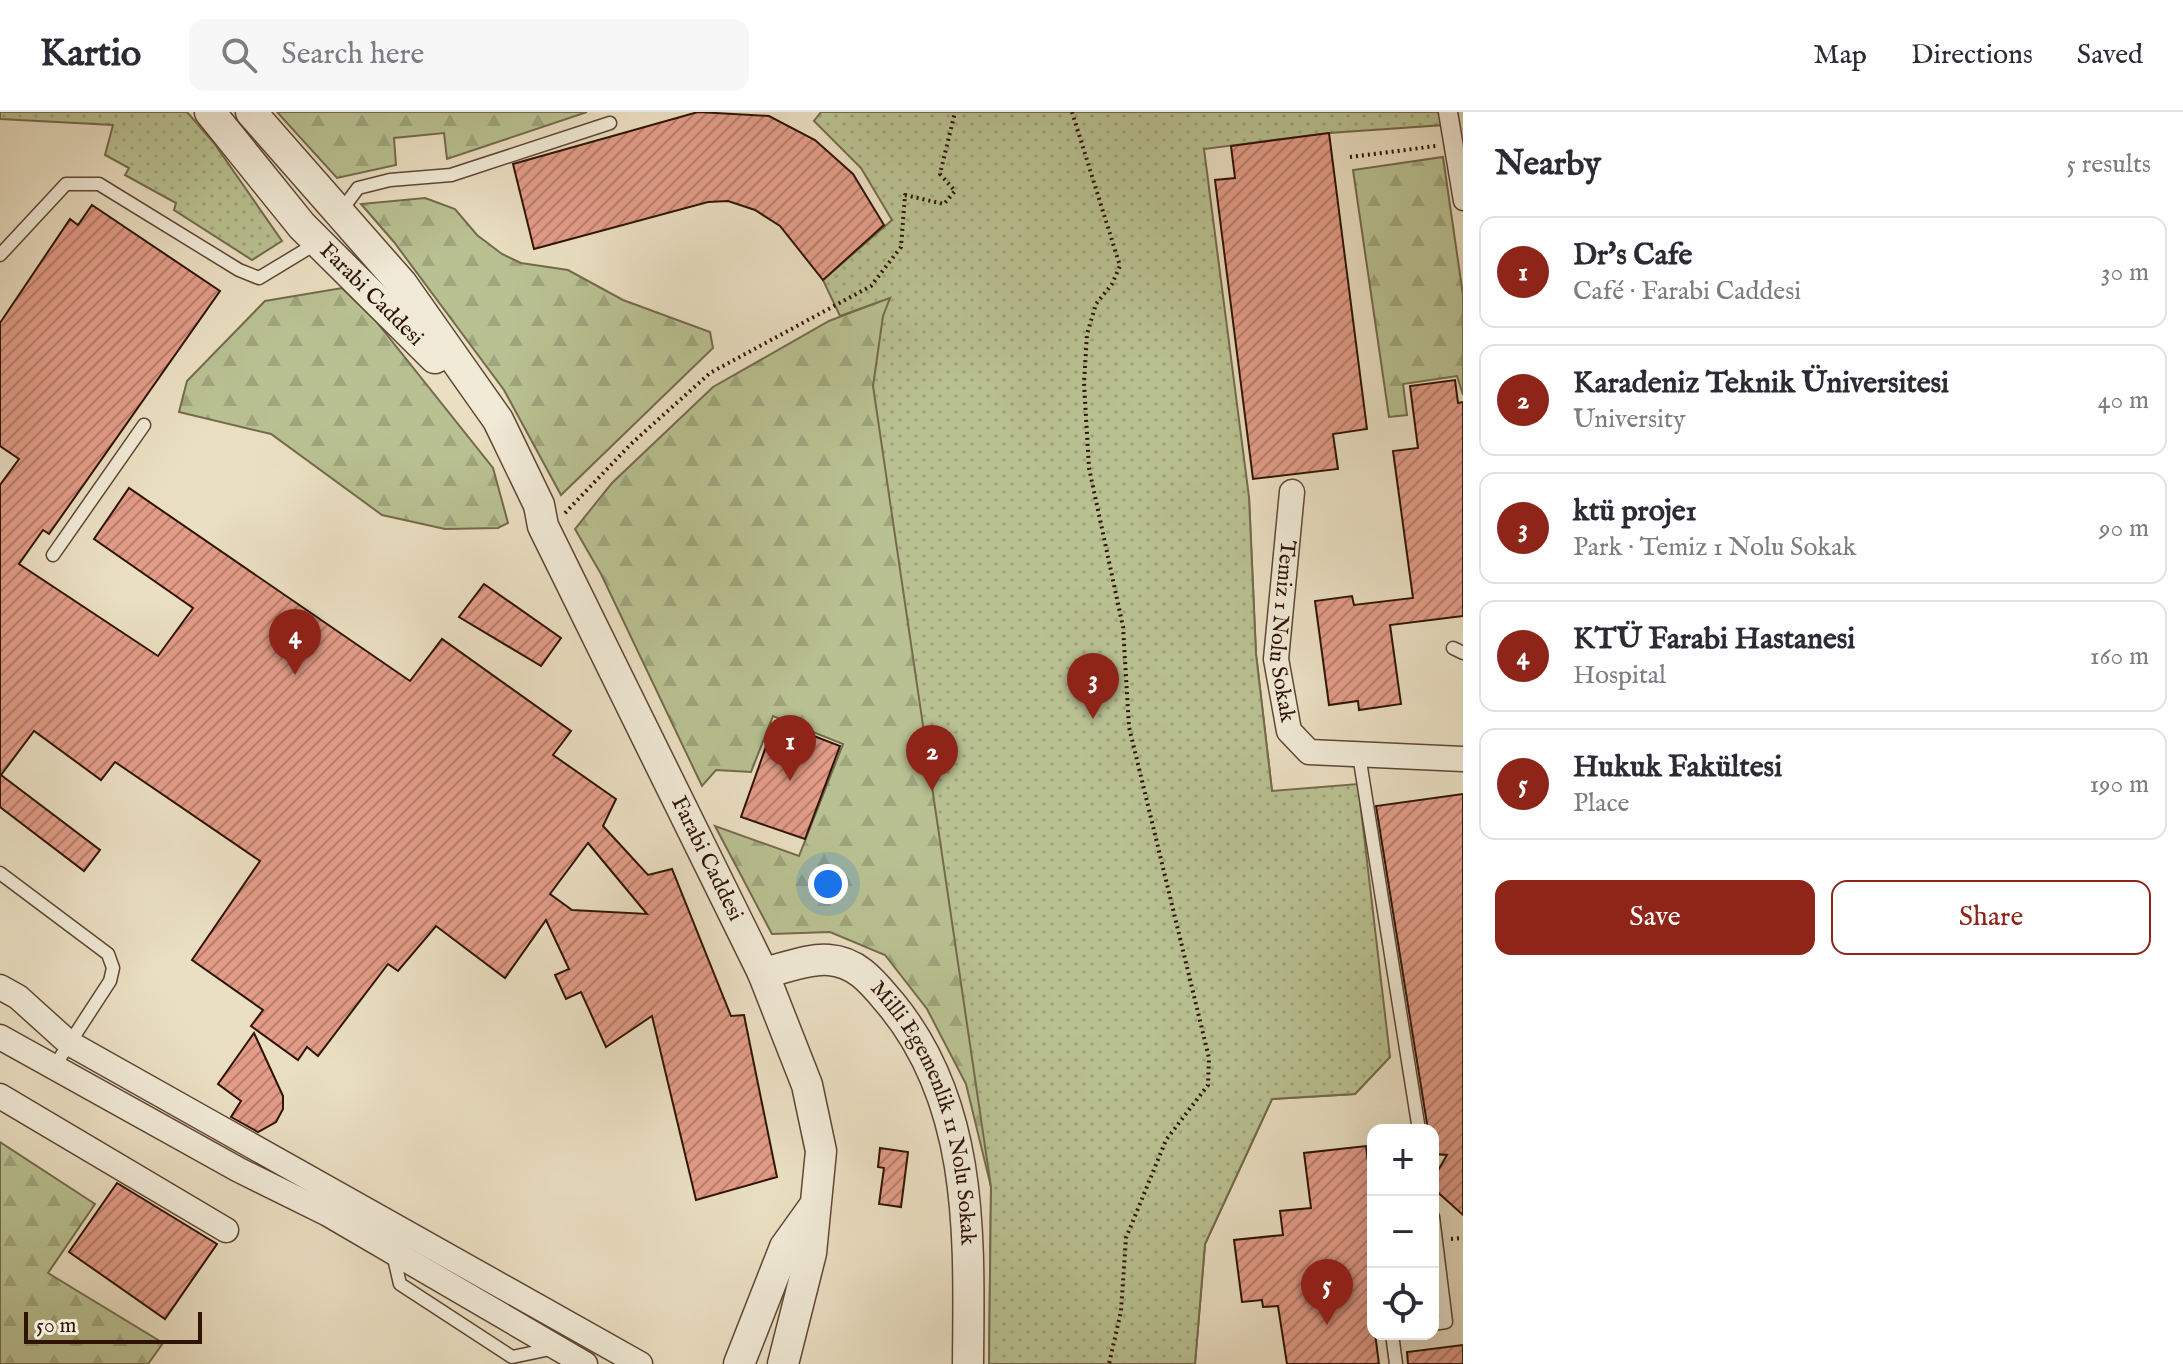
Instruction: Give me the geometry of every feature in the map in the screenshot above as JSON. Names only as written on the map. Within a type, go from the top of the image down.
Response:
[{"type":"street","name":"Farabi Caddesi","points":[[210,112],[318,243],[441,365],[485,434],[525,513],[543,526]]},
{"type":"street","name":"Farabi Caddesi","points":[[251,112],[402,284],[498,420],[539,505],[543,526],[763,973],[807,1085],[821,1151],[813,1208],[811,1253],[783,1364]]},
{"type":"street","points":[[1448,112],[1463,201]]},
{"type":"street","points":[[334,208],[318,243],[362,239]]},
{"type":"street","name":"Temiz 1 Nolu Sokak","points":[[1292,492],[1276,659],[1289,731],[1309,752],[1463,759]]},
{"type":"street","name":"Milli Egemenlik 11 Nolu Sokak","points":[[763,973],[828,959],[858,968],[908,1025],[931,1064],[962,1163],[969,1237],[968,1364]]},
{"type":"street","points":[[0,987],[18,997],[69,1043],[640,1364]]},
{"type":"street","points":[[0,1037],[239,1170],[328,1214],[585,1364]]},
{"type":"street","points":[[0,1096],[226,1230]]},
{"type":"street","name":"Farabi Caddesi","points":[[739,1364],[785,1247],[813,1208]]},
{"type":"lane","points":[[334,208],[358,188],[390,180],[451,175],[610,123]]},
{"type":"lane","points":[[0,255],[66,184],[99,184],[239,270],[259,278],[318,243]]},
{"type":"lane","points":[[53,555],[144,425]]},
{"type":"lane","points":[[1359,755],[1418,1124]]},
{"type":"lane","points":[[0,873],[108,954],[113,968],[110,981],[54,1067]]},
{"type":"lane","points":[[1439,1265],[1446,1322],[1439,1323]]},
{"type":"lane","points":[[1393,1340],[1396,1364]]},
{"type":"path","points":[[543,526],[574,508],[631,444],[710,373],[871,286],[901,247],[905,195],[944,204],[955,191],[940,174],[955,112]]},
{"type":"path","points":[[1072,112],[1120,266],[1112,284],[1096,304],[1087,334],[1084,383],[1089,468],[1123,627],[1129,727],[1209,1058],[1208,1085],[1166,1140],[1126,1238],[1121,1311],[1109,1364]]},
{"type":"path","points":[[1350,157],[1454,144]]},
{"type":"green space","points":[[0,112],[187,112],[214,143],[282,241],[252,260],[174,210],[176,203],[125,175],[129,168],[105,155],[113,125],[0,119]]},
{"type":"green space","points":[[277,112],[587,112],[447,159],[444,133],[394,138],[396,165],[337,178]]},
{"type":"green space","points":[[821,112],[1441,112],[1444,125],[1329,133],[1204,149],[1249,497],[1256,654],[1272,791],[1358,784],[1390,1057],[1355,1094],[1272,1099],[1205,1244],[1195,1364],[989,1364],[991,1187],[873,386],[883,316],[890,298],[840,316],[823,280],[892,220],[861,168],[814,121]]},
{"type":"green space","points":[[1443,157],[1463,295],[1463,395],[1457,376],[1403,384],[1407,415],[1389,417],[1353,170]]},
{"type":"green space","points":[[425,198],[455,209],[477,235],[502,254],[521,263],[568,270],[623,300],[710,332],[713,348],[561,495],[504,390],[394,242],[361,204]]},
{"type":"green space","points":[[925,284],[1249,497],[1256,654],[1272,791],[1390,1057],[1355,1094],[1272,1099],[1205,1244],[1195,1364],[989,1364],[991,1187],[966,1084],[927,1009],[885,955],[830,932],[772,934],[715,826],[799,856],[843,744],[773,716],[751,772],[716,770],[702,786],[601,574],[575,529],[612,483],[713,387],[829,321]]},
{"type":"green space","points":[[342,288],[375,320],[493,468],[508,523],[498,528],[445,529],[382,515],[271,434],[179,412],[187,381],[265,301]]},
{"type":"green space","points":[[0,1142],[95,1204],[48,1273],[163,1343],[148,1364],[0,1364]]},
{"type":"building","points":[[698,112],[769,116],[815,140],[853,174],[884,225],[823,280],[780,226],[755,210],[728,201],[708,202],[534,249],[513,164]]},
{"type":"building","points":[[1329,133],[1367,429],[1333,434],[1338,469],[1253,479],[1215,180],[1235,178],[1231,146]]},
{"type":"building","points":[[92,205],[220,291],[49,534],[43,530],[19,564],[158,656],[193,608],[94,539],[129,488],[410,681],[442,639],[571,731],[553,755],[616,799],[603,826],[648,875],[672,869],[731,1016],[744,1015],[777,1177],[696,1200],[652,1016],[606,1047],[581,992],[566,999],[555,975],[569,969],[546,920],[505,978],[436,926],[398,971],[388,964],[318,1056],[307,1047],[298,1060],[251,1026],[263,1010],[192,960],[260,861],[115,762],[101,780],[34,731],[1,775],[100,850],[84,871],[0,807],[0,485],[19,459],[0,446],[0,323],[70,219],[78,225]],"holes":[[[588,843],[647,914],[572,910],[550,894]]]},
{"type":"building","points":[[1455,380],[1458,403],[1463,402],[1463,616],[1390,625],[1401,704],[1359,710],[1358,701],[1329,705],[1315,601],[1352,596],[1354,605],[1413,598],[1393,451],[1418,448],[1410,386]]},
{"type":"building","points":[[484,584],[561,638],[541,666],[459,617]]},
{"type":"building","points":[[775,721],[840,746],[805,839],[741,817]]},
{"type":"building","points":[[1463,794],[1463,1215],[1439,1193],[1439,1169],[1447,1155],[1439,1154],[1439,1124],[1427,1124],[1376,806]]},
{"type":"building","points":[[254,1033],[283,1096],[283,1109],[276,1122],[258,1132],[231,1117],[241,1101],[218,1084]]},
{"type":"building","points":[[1366,1146],[1367,1340],[1376,1340],[1379,1364],[1287,1364],[1278,1306],[1263,1307],[1262,1300],[1242,1302],[1234,1240],[1283,1235],[1280,1211],[1311,1208],[1304,1153]]},
{"type":"building","points":[[880,1148],[908,1152],[901,1207],[879,1204],[884,1168],[878,1167]]},
{"type":"building","points":[[117,1183],[217,1244],[165,1319],[69,1252]]},
{"type":"building","points":[[1463,1345],[1463,1364],[1408,1364],[1407,1352]]},
{"type":"place","name":"KTÜ Farabi Hastanesi","points":[[295,675]]},
{"type":"place","name":"ktü proje1","points":[[1093,719]]},
{"type":"place","name":"Dr's Cafe","points":[[790,781]]},
{"type":"place","name":"Karadeniz Teknik Üniversitesi","points":[[932,791]]},
{"type":"place","name":"Hukuk Fakültesi","points":[[1327,1325]]}]
